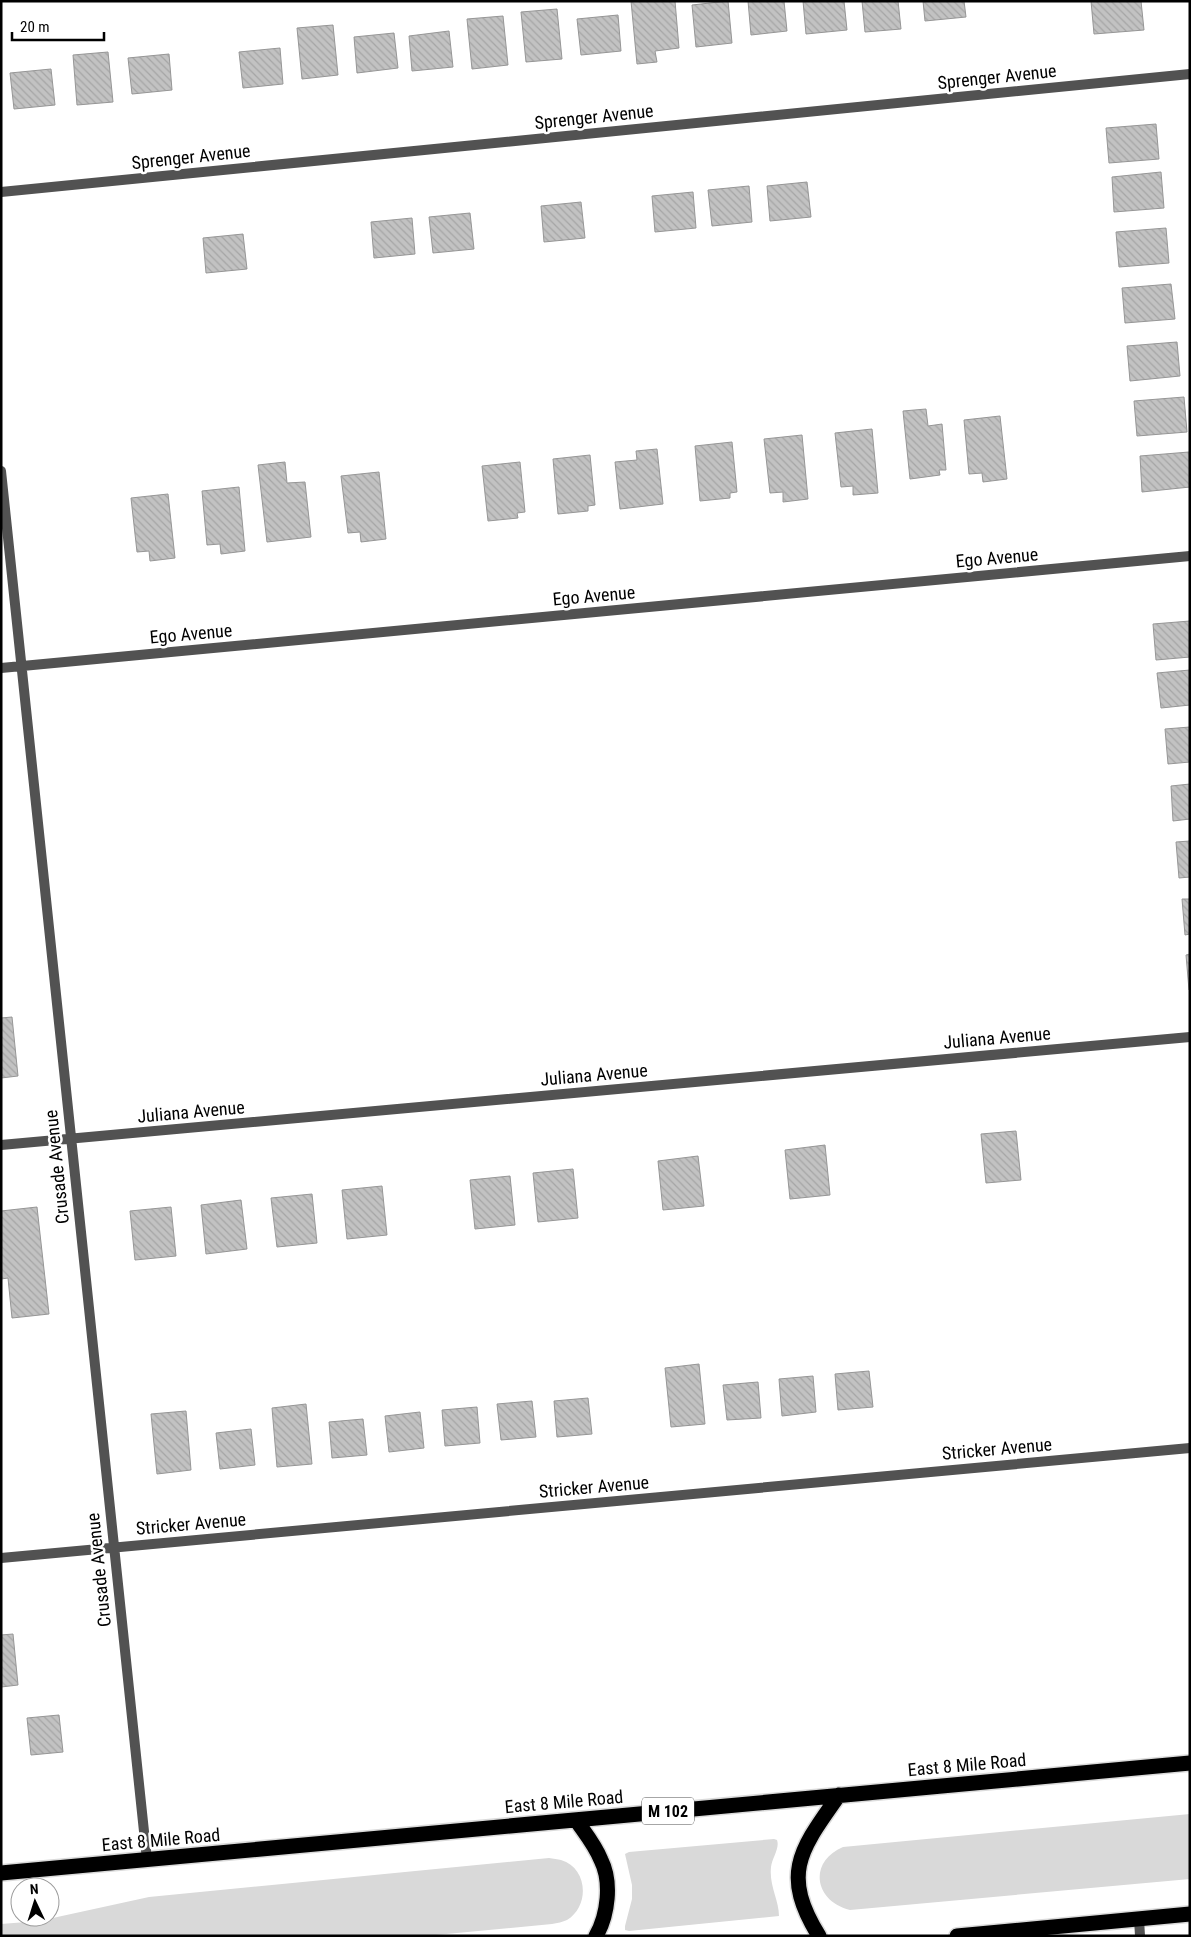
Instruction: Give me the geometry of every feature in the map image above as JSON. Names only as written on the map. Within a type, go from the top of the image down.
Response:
[{"type":"highway","name":"East 8 Mile Road","points":[[1,1873],[1190,1763]]},
{"type":"highway","points":[[819,1936],[804,1908],[800,1893],[798,1876],[800,1860],[807,1841],[839,1796]]},
{"type":"highway","points":[[576,1820],[592,1842],[602,1861],[606,1877],[606,1908],[596,1936]]},
{"type":"highway","points":[[958,1936],[1054,1931],[1190,1914]]},
{"type":"street","name":"Sprenger Avenue","points":[[1,192],[1190,74]]},
{"type":"street","name":"Crusade Avenue","points":[[1,471],[147,1860]]},
{"type":"street","name":"Ego Avenue","points":[[1,668],[1190,556]]},
{"type":"street","name":"Juliana Avenue","points":[[1,1146],[1190,1037]]},
{"type":"street","name":"Stricker Avenue","points":[[1,1558],[1190,1448]]},
{"type":"street","points":[[1139,1919],[1140,1936]]},
{"type":"shaded area","points":[[1190,1814],[1190,1879],[850,1910],[838,1905],[829,1898],[823,1890],[820,1881],[820,1871],[824,1862],[843,1847]]},
{"type":"shaded area","points":[[774,1839],[778,1843],[771,1874],[779,1916],[625,1930],[632,1899],[632,1885],[625,1854],[629,1852]]},
{"type":"shaded area","points":[[549,1858],[570,1864],[577,1871],[583,1888],[580,1906],[574,1914],[562,1922],[425,1936],[1,1936],[1,1924],[10,1923],[10,1927],[60,1927],[60,1916],[149,1897]]},
{"type":"building","points":[[631,1],[675,1],[679,48],[655,51],[657,62],[637,64]]},
{"type":"building","points":[[728,1],[732,43],[696,47],[692,5]]},
{"type":"building","points":[[748,1],[784,1],[787,31],[751,35]]},
{"type":"building","points":[[803,1],[844,1],[847,30],[806,34]]},
{"type":"building","points":[[862,1],[898,1],[901,29],[865,32]]},
{"type":"building","points":[[923,1],[964,1],[966,17],[925,21]]},
{"type":"building","points":[[1091,1],[1141,1],[1144,30],[1094,34]]},
{"type":"building","points":[[557,9],[562,59],[526,62],[521,12]]},
{"type":"building","points":[[618,15],[621,51],[581,55],[577,19]]},
{"type":"building","points":[[503,16],[508,65],[472,69],[467,19]]},
{"type":"building","points":[[333,25],[338,75],[302,79],[297,28]]},
{"type":"building","points":[[449,31],[453,67],[412,71],[409,36]]},
{"type":"building","points":[[394,33],[398,68],[357,73],[354,37]]},
{"type":"building","points":[[280,48],[283,84],[243,88],[239,52]]},
{"type":"building","points":[[108,52],[113,102],[77,105],[73,55]]},
{"type":"building","points":[[169,54],[172,90],[132,94],[128,58]]},
{"type":"building","points":[[51,69],[55,105],[14,109],[10,73]]},
{"type":"building","points":[[1156,124],[1159,159],[1109,163],[1106,128]]},
{"type":"building","points":[[1161,172],[1164,208],[1114,212],[1112,177]]},
{"type":"building","points":[[807,182],[811,217],[770,221],[767,186]]},
{"type":"building","points":[[749,186],[752,222],[712,226],[708,190]]},
{"type":"building","points":[[693,192],[696,228],[655,232],[652,196]]},
{"type":"building","points":[[581,202],[585,238],[544,242],[541,206]]},
{"type":"building","points":[[470,213],[474,249],[433,253],[429,217]]},
{"type":"building","points":[[412,218],[415,254],[374,258],[371,222]]},
{"type":"building","points":[[1166,228],[1169,263],[1119,267],[1116,232]]},
{"type":"building","points":[[243,234],[247,269],[206,273],[203,238]]},
{"type":"building","points":[[1171,284],[1175,319],[1125,323],[1122,288]]},
{"type":"building","points":[[1177,342],[1180,376],[1130,381],[1127,346]]},
{"type":"building","points":[[1184,397],[1187,432],[1137,436],[1134,401]]},
{"type":"building","points":[[926,409],[928,426],[942,424],[946,470],[939,470],[940,475],[910,479],[903,411]]},
{"type":"building","points":[[1000,416],[1007,479],[983,482],[982,473],[969,474],[964,420]]},
{"type":"building","points":[[872,429],[878,493],[853,495],[853,486],[841,487],[835,433]]},
{"type":"building","points":[[802,435],[808,499],[783,502],[783,492],[770,493],[764,439]]},
{"type":"building","points":[[732,442],[737,492],[730,493],[730,498],[700,501],[695,446]]},
{"type":"building","points":[[657,449],[663,504],[620,509],[615,462],[637,460],[636,451]]},
{"type":"building","points":[[1189,452],[1190,487],[1142,492],[1140,456]]},
{"type":"building","points":[[590,455],[595,505],[588,506],[588,511],[558,514],[553,459]]},
{"type":"building","points":[[285,462],[287,483],[305,482],[311,537],[267,542],[258,465]]},
{"type":"building","points":[[520,462],[525,512],[517,513],[518,518],[488,521],[482,466]]},
{"type":"building","points":[[379,472],[386,539],[361,542],[360,532],[348,533],[341,476]]},
{"type":"building","points":[[239,487],[245,551],[221,554],[220,544],[207,545],[202,491]]},
{"type":"building","points":[[168,494],[175,558],[150,561],[149,551],[137,552],[131,498]]},
{"type":"building","points":[[1190,621],[1190,657],[1156,660],[1153,624]]},
{"type":"building","points":[[1190,670],[1190,705],[1161,708],[1157,673]]},
{"type":"building","points":[[1190,727],[1190,762],[1168,764],[1165,729]]},
{"type":"building","points":[[1190,784],[1190,819],[1173,821],[1171,786]]},
{"type":"building","points":[[1190,841],[1190,877],[1179,878],[1176,842]]},
{"type":"building","points":[[1182,899],[1190,899],[1190,934],[1185,935]]},
{"type":"building","points":[[1190,954],[1190,990],[1189,990],[1186,955]]},
{"type":"building","points":[[12,1017],[18,1076],[1,1078],[1,1018]]},
{"type":"building","points":[[1016,1131],[1021,1180],[986,1183],[981,1134]]},
{"type":"building","points":[[825,1145],[830,1195],[790,1199],[785,1150]]},
{"type":"building","points":[[698,1156],[704,1206],[663,1210],[658,1161]]},
{"type":"building","points":[[573,1169],[578,1218],[538,1222],[533,1173]]},
{"type":"building","points":[[510,1176],[515,1225],[475,1229],[470,1180]]},
{"type":"building","points":[[382,1186],[387,1235],[347,1239],[342,1190]]},
{"type":"building","points":[[312,1194],[317,1243],[277,1247],[271,1198]]},
{"type":"building","points":[[241,1200],[247,1249],[206,1254],[201,1205]]},
{"type":"building","points":[[37,1207],[49,1314],[12,1318],[8,1278],[1,1279],[1,1211]]},
{"type":"building","points":[[171,1207],[176,1256],[135,1260],[130,1211]]},
{"type":"building","points":[[699,1364],[705,1424],[671,1427],[665,1368]]},
{"type":"building","points":[[869,1371],[873,1407],[838,1410],[835,1374]]},
{"type":"building","points":[[813,1376],[816,1412],[782,1416],[779,1379]]},
{"type":"building","points":[[758,1382],[761,1418],[727,1420],[723,1385]]},
{"type":"building","points":[[588,1398],[592,1434],[557,1437],[554,1401]]},
{"type":"building","points":[[532,1401],[536,1437],[501,1440],[497,1404]]},
{"type":"building","points":[[306,1404],[312,1464],[277,1467],[272,1408]]},
{"type":"building","points":[[477,1407],[480,1443],[445,1446],[442,1410]]},
{"type":"building","points":[[186,1411],[191,1470],[157,1474],[151,1414]]},
{"type":"building","points":[[420,1412],[424,1448],[389,1452],[385,1416]]},
{"type":"building","points":[[363,1419],[367,1455],[332,1458],[329,1422]]},
{"type":"building","points":[[251,1429],[255,1465],[220,1469],[216,1433]]},
{"type":"building","points":[[13,1634],[18,1685],[1,1687],[1,1635]]},
{"type":"building","points":[[59,1715],[63,1752],[31,1755],[27,1718]]}]
